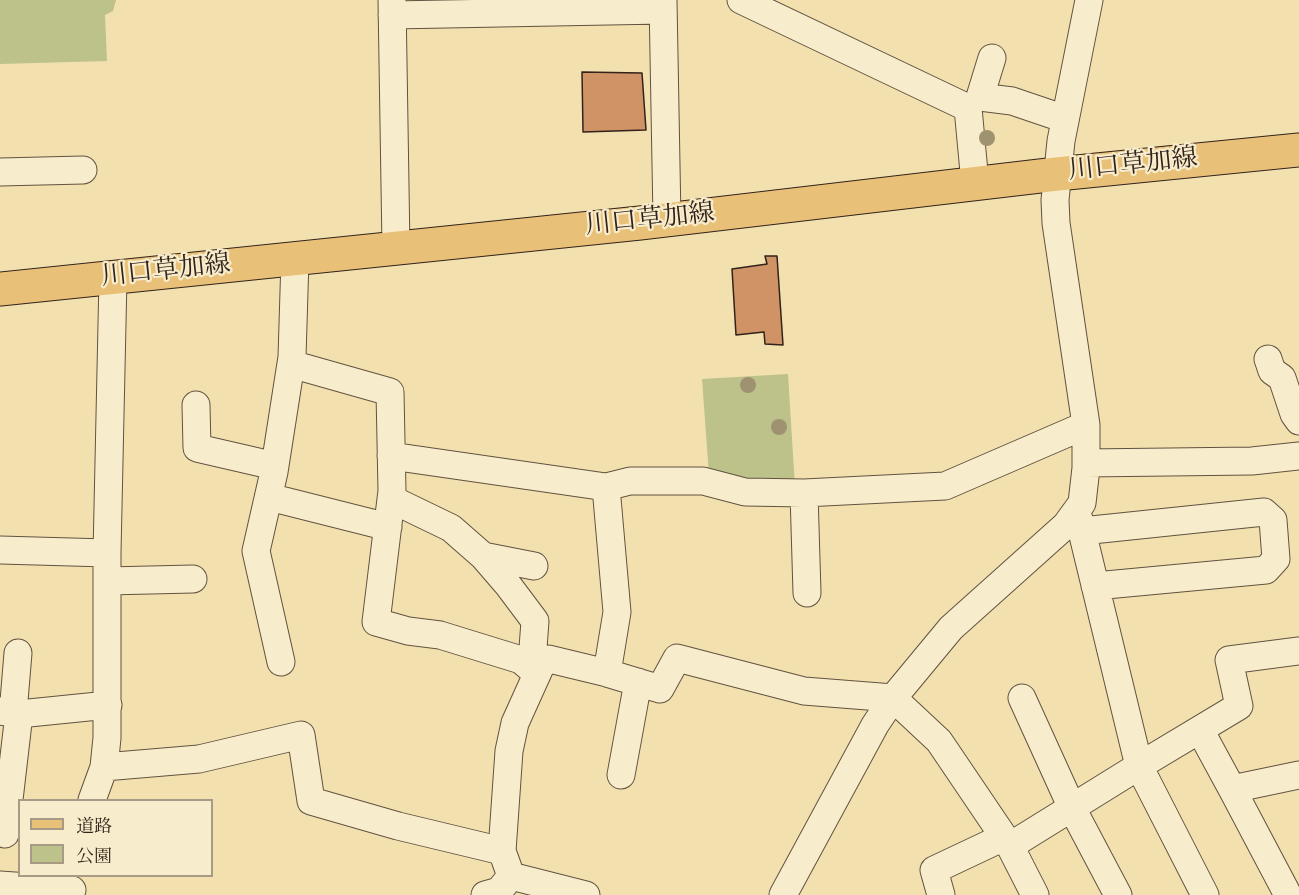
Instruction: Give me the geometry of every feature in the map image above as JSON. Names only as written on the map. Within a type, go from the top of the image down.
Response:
[{"type":"main road","name":"川口草加線","points":[[0,289],[295,260],[1057,174],[1299,150]]},
{"type":"street","points":[[741,0],[968,108],[975,183]]},
{"type":"street","points":[[1089,0],[1065,119],[1057,174],[1056,222],[1086,425],[1086,463],[1078,522],[1139,766],[1205,895]]},
{"type":"street","points":[[396,247],[392,7],[663,5],[667,219]]},
{"type":"street","points":[[992,58],[980,97],[1012,101],[1065,119]]},
{"type":"street","points":[[0,172],[83,170]]},
{"type":"street","points":[[280,662],[256,551],[275,466],[291,364],[295,260]]},
{"type":"street","points":[[93,799],[104,767],[108,705],[107,553],[113,278]]},
{"type":"street","points":[[1269,359],[1272,371],[1282,378],[1294,414],[1299,421]]},
{"type":"street","points":[[291,364],[390,392],[391,499],[376,622],[408,631],[440,635],[520,660],[536,673]]},
{"type":"street","points":[[196,405],[197,448],[275,466]]},
{"type":"street","points":[[391,456],[606,487],[630,481],[703,481],[745,492],[804,493],[945,486],[1086,425]]},
{"type":"street","points":[[1086,463],[1252,461],[1299,456]]},
{"type":"street","points":[[606,487],[616,612],[607,673]]},
{"type":"street","points":[[804,493],[807,593]]},
{"type":"street","points":[[268,497],[388,527]]},
{"type":"street","points":[[391,499],[451,528],[483,556],[508,585],[535,621],[533,648],[536,673]]},
{"type":"street","points":[[783,895],[875,725],[893,698],[951,628],[1066,525],[1078,522],[1264,512],[1273,519],[1276,558],[1266,570],[1095,586]]},
{"type":"street","points":[[0,550],[107,553]]},
{"type":"street","points":[[483,556],[534,566]]},
{"type":"street","points":[[107,581],[193,579]]},
{"type":"street","points":[[941,895],[934,870],[1007,842],[1072,808],[1239,706],[1230,660],[1299,651]]},
{"type":"street","points":[[5,834],[11,713],[18,653]]},
{"type":"street","points":[[511,876],[502,851],[509,751],[515,723],[543,661],[549,659],[660,689],[677,658],[804,691],[893,698],[939,741],[1007,842],[1035,895]]},
{"type":"street","points":[[621,775],[638,682]]},
{"type":"street","points":[[1022,698],[1072,808],[1118,895]]},
{"type":"street","points":[[11,713],[108,705]]},
{"type":"street","points":[[1200,730],[1288,895]]},
{"type":"street","points":[[104,767],[199,759],[301,735],[311,801],[398,826],[502,851]]},
{"type":"street","points":[[1232,789],[1299,775]]},
{"type":"street","points":[[485,895],[499,891],[511,876]]},
{"type":"street","points":[[511,876],[586,895]]},
{"type":"street","points":[[0,885],[73,887]]},
{"type":"green space","points":[[0,0],[116,0],[113,11],[105,15],[107,61],[0,64]]},
{"type":"green space","points":[[788,374],[795,487],[709,475],[702,379]]},
{"type":"building","points":[[582,72],[642,73],[646,130],[583,132]]},
{"type":"building","points":[[765,256],[777,256],[783,345],[765,344],[764,332],[736,335],[732,269],[767,264]]}]
